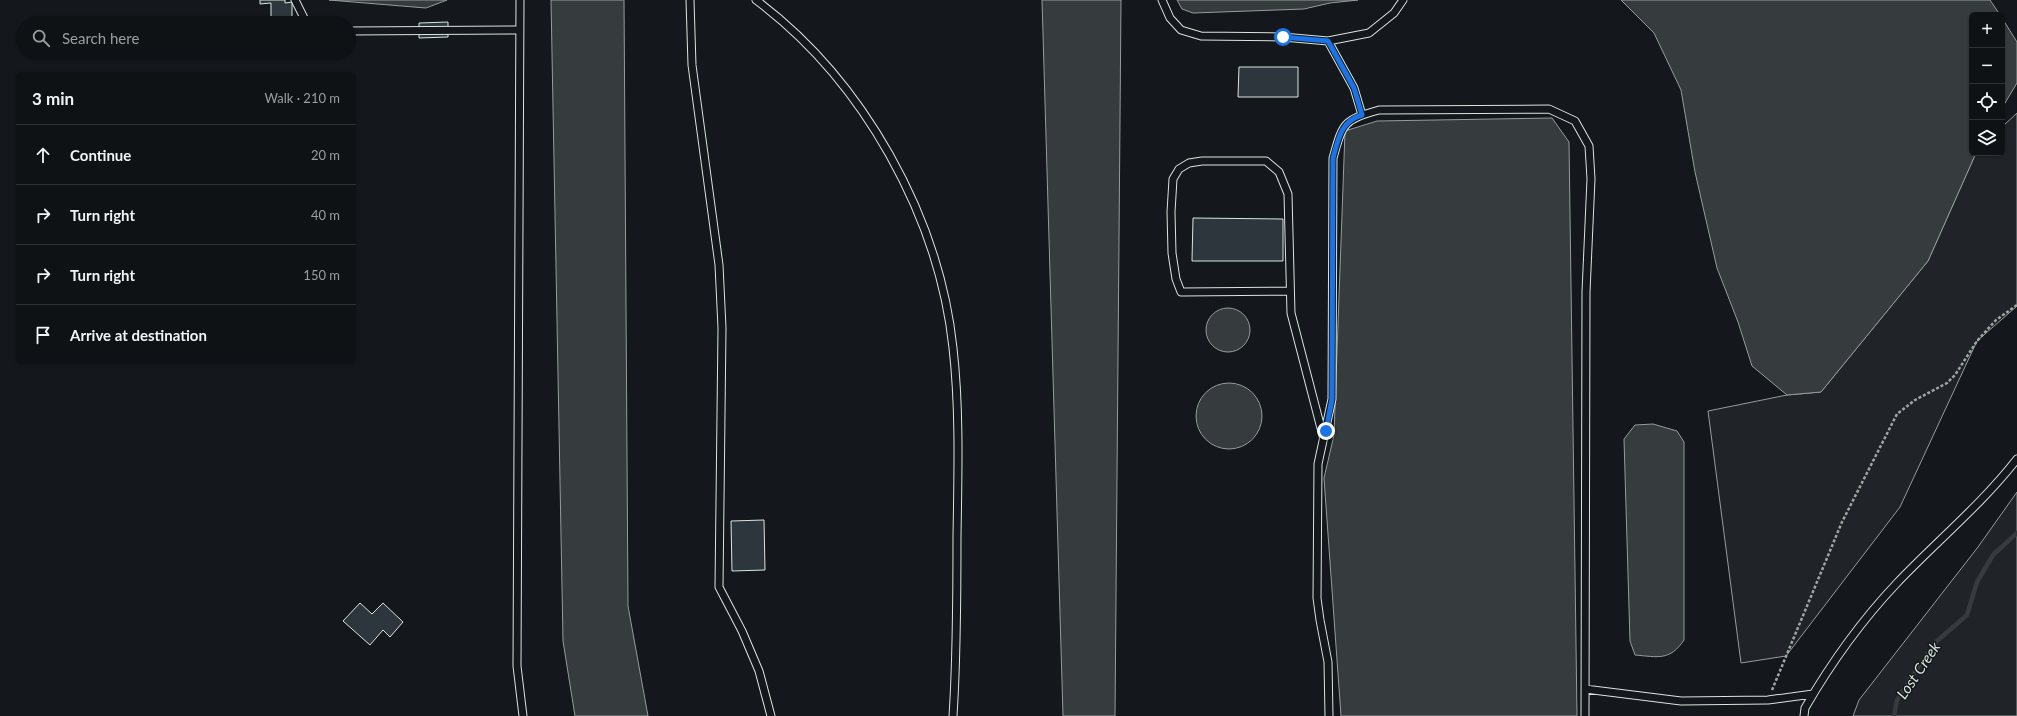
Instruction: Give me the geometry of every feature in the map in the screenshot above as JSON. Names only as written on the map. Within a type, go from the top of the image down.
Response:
[{"type":"lane","points":[[295,0],[303,16]]},
{"type":"lane","points":[[520,0],[517,666],[523,716]]},
{"type":"lane","points":[[690,0],[692,65],[714,215],[720,281],[722,389],[719,587],[742,631],[758,671],[771,716]]},
{"type":"lane","points":[[756,0],[783,21],[852,97],[878,135],[902,180],[921,222],[936,261],[946,302],[953,348],[958,430],[956,643],[953,716]]},
{"type":"lane","points":[[1162,0],[1170,18],[1181,30],[1201,36],[1283,37],[1328,41],[1369,33],[1394,13],[1403,0]]},
{"type":"lane","points":[[356,31],[520,30]]},
{"type":"lane","points":[[1328,41],[1354,88],[1362,115]]},
{"type":"lane","points":[[1329,716],[1328,662],[1317,598],[1318,464],[1332,399],[1333,158],[1341,129],[1356,116],[1379,110],[1549,109],[1575,121],[1589,146],[1592,179],[1586,292],[1585,716]]},
{"type":"lane","points":[[1290,291],[1181,292],[1176,279],[1172,253],[1171,212],[1173,179],[1179,169],[1189,163],[1202,161],[1266,161],[1279,172],[1288,194],[1291,313],[1324,438]]},
{"type":"lane","points":[[1804,716],[1813,694],[1836,657],[1872,611],[1897,583],[1994,487],[2017,459]]},
{"type":"lane","points":[[1585,689],[1681,701],[1768,700],[1813,694]]},
{"type":"path","points":[[1768,700],[1842,522],[1897,414],[1915,400],[1947,383],[1955,375],[1977,341],[1996,320],[2017,305]]},
{"type":"shaded area","points":[[329,0],[447,0],[426,8]]},
{"type":"shaded area","points":[[551,0],[624,0],[628,606],[648,716],[575,716],[563,641]]},
{"type":"shaded area","points":[[1042,0],[1121,0],[1115,716],[1063,716]]},
{"type":"shaded area","points":[[1177,0],[1358,0],[1330,3],[1304,9],[1193,13],[1182,9]]},
{"type":"shaded area","points":[[1621,0],[1990,0],[1998,12],[1969,12],[1969,156],[1975,156],[1928,261],[1821,392],[1787,395],[1752,366],[1738,322],[1717,268],[1695,172],[1681,90],[1654,33]]},
{"type":"shaded area","points":[[2005,23],[2017,42],[2017,83],[2005,103]]},
{"type":"shaded area","points":[[2017,113],[2017,306],[1977,341],[1900,507],[1786,656],[1741,663],[1708,411],[1787,395],[1821,392],[1928,261],[1975,156],[2005,156],[2005,124]]},
{"type":"shaded area","points":[[1552,118],[1569,142],[1577,716],[1341,716],[1324,478],[1334,435],[1345,131],[1377,121]]},
{"type":"shaded area","points":[[1224,308],[1232,308],[1244,314],[1250,326],[1250,334],[1244,346],[1232,352],[1224,352],[1212,346],[1206,334],[1206,326],[1212,314]]},
{"type":"shaded area","points":[[1229,383],[1242,386],[1252,393],[1259,403],[1262,416],[1259,429],[1252,439],[1242,446],[1229,449],[1216,446],[1206,439],[1199,429],[1196,416],[1199,403],[1206,393],[1216,386]]},
{"type":"shaded area","points":[[1653,424],[1677,431],[1684,442],[1684,640],[1679,647],[1668,655],[1657,657],[1635,655],[1630,641],[1624,439],[1635,425]]},
{"type":"shaded area","points":[[2017,492],[2017,716],[1853,716],[1859,700],[1978,547]]},
{"type":"building","points":[[260,0],[285,0],[285,3],[292,2],[292,16],[271,16],[271,3],[260,4]]},
{"type":"building","points":[[448,22],[448,37],[419,38],[419,23]]},
{"type":"building","points":[[1239,67],[1298,67],[1298,97],[1238,97]]},
{"type":"building","points":[[1193,218],[1283,219],[1283,261],[1192,261]]},
{"type":"building","points":[[764,520],[765,570],[732,571],[731,521]]},
{"type":"building","points":[[360,603],[372,614],[383,603],[403,622],[390,637],[383,630],[370,645],[343,621]]},
{"type":"waterway","name":"Lost Creek","points":[[1894,716],[1897,700],[1937,641],[1967,615],[1977,582],[1993,555],[2017,533]]},
{"type":"route","points":[[1283,37],[1328,41],[1354,88],[1362,115],[1356,116],[1341,129],[1333,158],[1332,399],[1326,431]]}]
